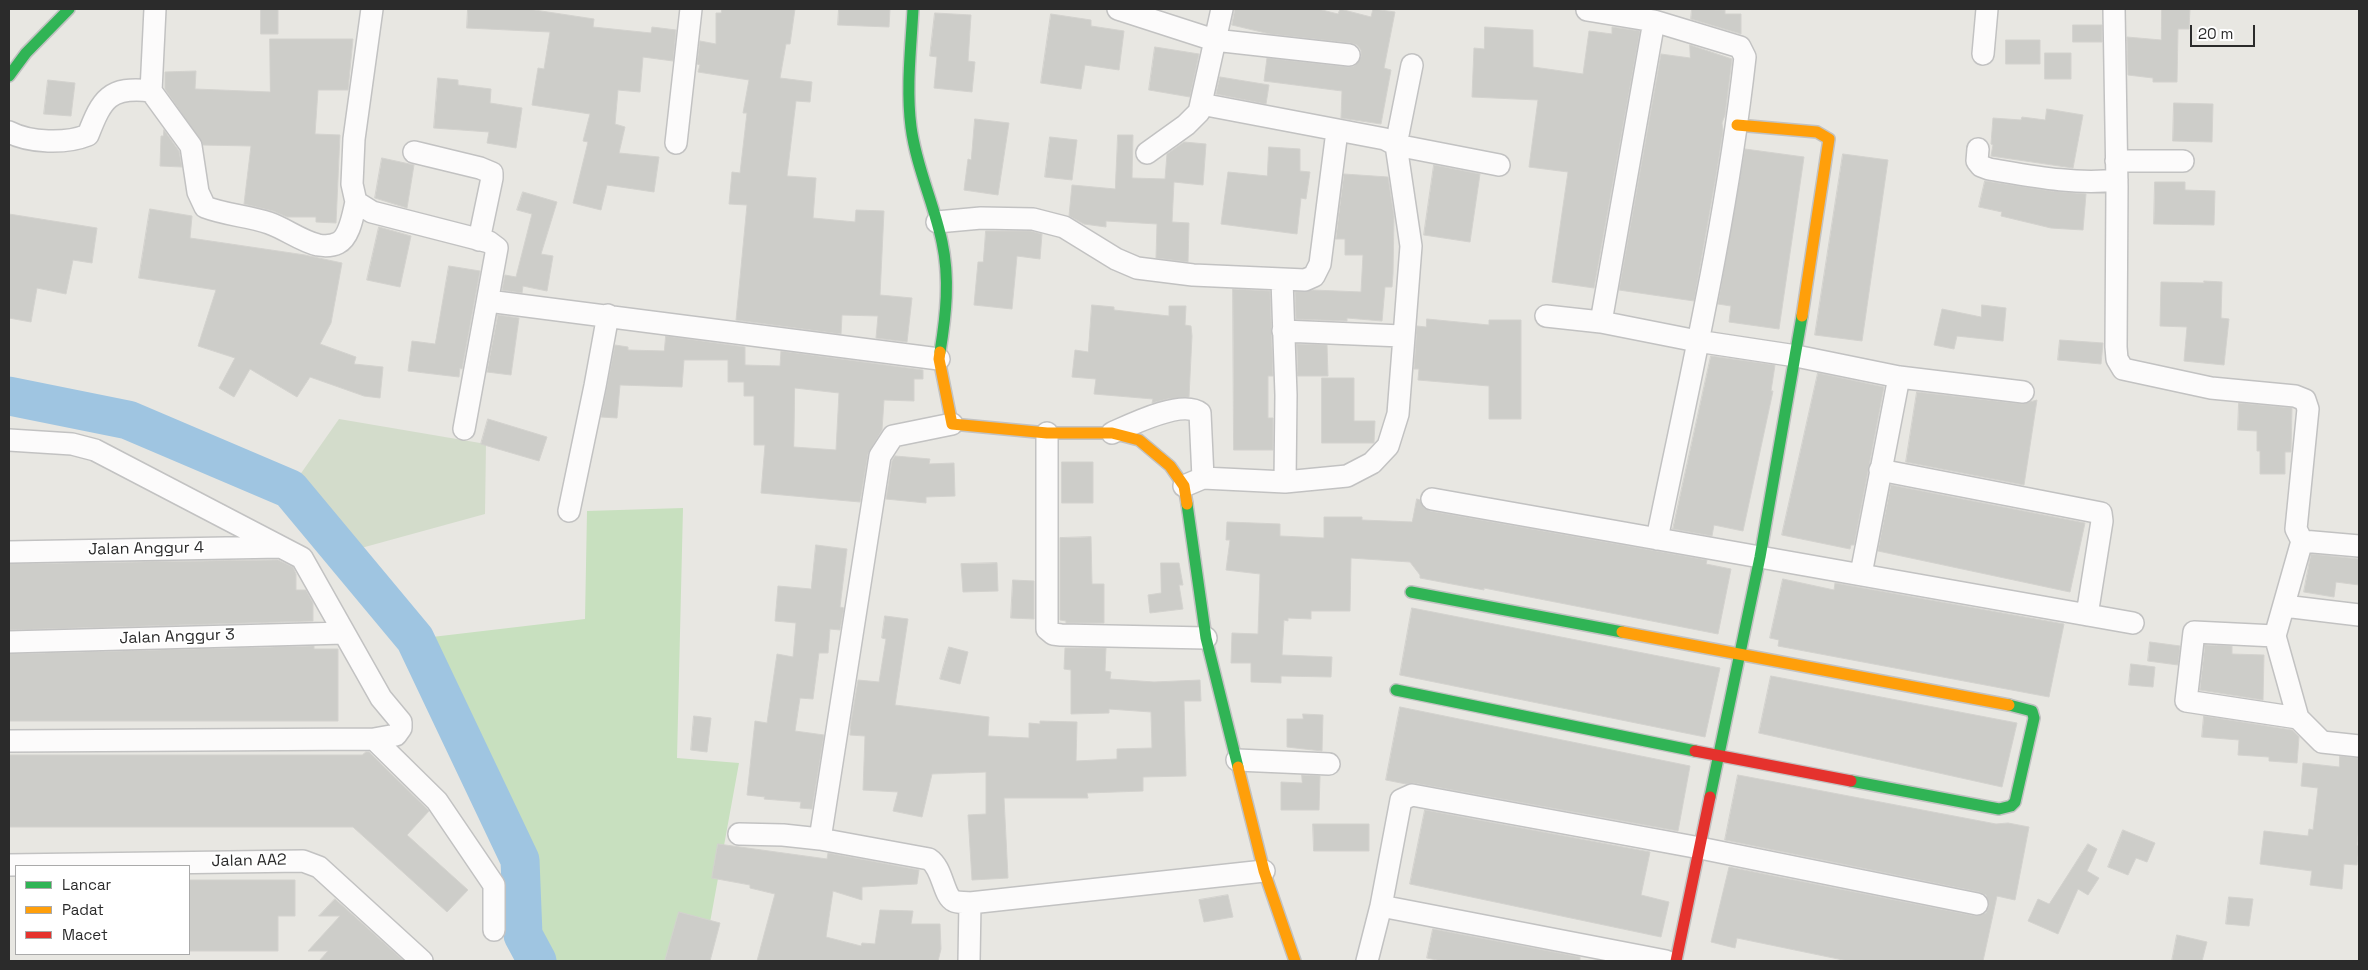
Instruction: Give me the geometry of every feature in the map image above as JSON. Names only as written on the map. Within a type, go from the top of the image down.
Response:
[{"type":"street","points":[[9,76],[26,53],[69,9]]},
{"type":"street","points":[[155,9],[151,91],[191,146],[198,192],[205,207],[218,212],[269,223],[317,244],[328,245],[337,244],[343,240],[356,202],[352,184],[354,139],[372,9]]},
{"type":"street","points":[[676,143],[691,9]]},
{"type":"street","points":[[913,9],[908,90],[911,129],[937,222],[947,273],[945,320],[939,359],[952,424]]},
{"type":"street","points":[[1118,9],[1214,40],[1349,55]]},
{"type":"street","points":[[1147,153],[1194,119],[1201,104],[1222,9]]},
{"type":"street","points":[[1983,54],[1987,9]]},
{"type":"street","points":[[2114,9],[2116,347],[2119,365],[2123,369],[2211,388],[2295,396],[2305,400],[2308,409],[2296,529],[2302,541],[2275,636],[2298,718],[2322,742],[2359,746]]},
{"type":"street","points":[[1587,10],[1654,21],[1740,47],[1745,57],[1738,125],[1698,341],[1657,538]]},
{"type":"street","points":[[1601,322],[1654,21]]},
{"type":"street","points":[[1184,486],[1204,478],[1285,482],[1347,476],[1372,463],[1388,446],[1398,414],[1402,336],[1411,246],[1396,145],[1412,65]]},
{"type":"street","points":[[9,132],[28,138],[78,139],[88,135],[98,108],[108,96],[133,89],[151,91]]},
{"type":"street","points":[[1201,104],[1385,139],[1396,145],[1499,165]]},
{"type":"street","points":[[1676,961],[1760,557],[1796,356],[1828,139],[1817,132],[1738,125]]},
{"type":"street","points":[[937,222],[980,218],[1033,219],[1064,227],[1116,259],[1137,268],[1193,275],[1305,280],[1314,276],[1318,270],[1337,131]]},
{"type":"street","points":[[1978,149],[1977,161],[1981,166],[2054,180],[2092,182],[2116,171],[2183,161]]},
{"type":"street","points":[[414,152],[480,168],[492,173],[479,240]]},
{"type":"street","points":[[356,202],[372,212],[489,242],[497,248],[464,429]]},
{"type":"street","points":[[1282,280],[1286,395],[1285,482]]},
{"type":"street","points":[[488,301],[939,359]]},
{"type":"street","points":[[569,511],[608,315]]},
{"type":"street","points":[[1546,316],[1601,322],[1698,341],[1796,356],[1899,377],[2023,392]]},
{"type":"street","points":[[1283,331],[1402,336]]},
{"type":"street","points":[[1861,574],[1899,377]]},
{"type":"street","points":[[1112,433],[1150,416],[1184,409],[1196,410],[1200,413],[1204,478]]},
{"type":"street","points":[[820,839],[880,456],[893,436],[952,424],[1047,433],[1112,433],[1139,440],[1170,466],[1184,486],[1206,638],[1264,871],[1295,961]]},
{"type":"street","points":[[1047,433],[1047,629],[1053,634],[1061,635],[1206,638]]},
{"type":"street","points":[[9,440],[72,444],[95,450],[302,558],[381,698],[401,722],[401,728],[396,735],[374,739],[9,740]]},
{"type":"street","points":[[1880,470],[2101,513],[2102,521],[2088,615]]},
{"type":"street","points":[[1432,499],[2133,623]]},
{"type":"street","points":[[2302,541],[2359,546]]},
{"type":"street","name":"Jalan Anggur 4","points":[[9,552],[283,547]]},
{"type":"street","points":[[1396,690],[1719,756],[1999,809],[2015,802],[2034,718],[2032,711],[2024,708],[1411,592]]},
{"type":"street","points":[[2284,606],[2359,615]]},
{"type":"street","points":[[2275,636],[2194,632],[2186,701],[2298,718]]},
{"type":"street","name":"Jalan Anggur 3","points":[[9,642],[344,633]]},
{"type":"street","points":[[374,739],[437,801],[494,885],[494,930]]},
{"type":"street","points":[[1237,760],[1329,764]]},
{"type":"street","points":[[1367,961],[1381,906],[1402,800],[1409,795],[1700,848],[1976,904]]},
{"type":"street","points":[[739,834],[783,835],[820,839],[929,859],[938,867],[950,898],[955,902],[970,903],[1264,871]]},
{"type":"street","name":"Jalan AA2","points":[[9,865],[302,861],[319,867],[422,961]]},
{"type":"street","points":[[969,961],[970,903]]},
{"type":"street","points":[[1381,906],[1666,961]]},
{"type":"green space","points":[[339,419],[486,444],[485,514],[343,553],[290,489]]},
{"type":"green space","points":[[683,508],[677,758],[739,763],[703,961],[537,961],[523,935],[520,860],[415,639],[585,619],[587,511]]},
{"type":"building","points":[[261,9],[278,9],[278,34],[261,34]]},
{"type":"building","points":[[468,9],[528,9],[594,19],[593,27],[651,33],[652,27],[676,30],[673,61],[643,57],[640,92],[618,90],[615,124],[625,127],[619,153],[659,157],[654,192],[607,185],[601,210],[573,203],[588,142],[583,141],[590,114],[532,105],[538,68],[544,69],[550,32],[467,28]]},
{"type":"building","points":[[722,9],[795,9],[790,44],[786,44],[780,78],[812,82],[810,102],[796,101],[787,176],[816,178],[813,218],[855,222],[856,210],[884,211],[880,295],[912,298],[907,342],[876,338],[878,316],[842,315],[841,334],[736,320],[747,205],[729,204],[732,172],[740,173],[747,113],[743,113],[749,80],[698,72],[700,65],[697,64],[700,41],[716,44],[716,13],[721,13]]},
{"type":"building","points":[[839,9],[890,9],[889,27],[838,25]]},
{"type":"building","points":[[1235,9],[1318,9],[1338,14],[1340,9],[1371,17],[1373,9],[1395,12],[1384,68],[1391,70],[1381,124],[1341,118],[1342,91],[1264,81],[1267,58],[1348,67],[1354,66],[1361,57],[1361,50],[1357,45],[1270,34],[1232,25]]},
{"type":"building","points":[[1692,9],[1725,10],[1725,14],[1741,14],[1741,34],[1691,19]]},
{"type":"building","points":[[2162,9],[2190,9],[2189,29],[2178,29],[2177,82],[2153,82],[2153,78],[2128,75],[2127,37],[2161,40]]},
{"type":"building","points":[[935,13],[971,15],[968,61],[975,62],[972,92],[934,88],[937,57],[930,56]]},
{"type":"building","points":[[1051,14],[1091,20],[1091,26],[1124,31],[1119,70],[1085,65],[1081,89],[1041,83]]},
{"type":"building","points":[[2073,25],[2102,25],[2102,42],[2073,42]]},
{"type":"building","points":[[1485,27],[1533,30],[1533,67],[1583,74],[1589,31],[1612,34],[1612,27],[1640,31],[1594,288],[1552,282],[1568,172],[1529,167],[1538,100],[1472,97],[1474,48],[1484,49]]},
{"type":"building","points":[[270,39],[353,39],[348,90],[318,90],[315,134],[340,135],[336,223],[316,222],[316,217],[287,217],[273,211],[244,204],[251,146],[203,145],[165,89],[165,72],[196,71],[195,89],[270,92]]},
{"type":"building","points":[[2006,40],[2040,40],[2040,64],[2006,64]]},
{"type":"building","points":[[1690,45],[1732,59],[1716,176],[1694,301],[1619,290],[1661,54],[1690,58]]},
{"type":"building","points":[[1155,47],[1199,54],[1190,97],[1149,90]]},
{"type":"building","points":[[2045,53],[2071,53],[2071,79],[2045,79]]},
{"type":"building","points":[[1220,77],[1269,85],[1266,104],[1216,94]]},
{"type":"building","points":[[438,78],[458,80],[458,85],[491,89],[490,103],[522,108],[516,148],[487,143],[489,132],[434,128]]},
{"type":"building","points":[[48,80],[75,83],[71,116],[44,114]]},
{"type":"building","points":[[2174,103],[2213,104],[2212,142],[2173,141]]},
{"type":"building","points":[[2047,109],[2083,115],[2073,168],[1991,156],[1993,118],[2021,120],[2022,117],[2045,120]]},
{"type":"building","points":[[975,119],[1009,123],[998,195],[964,190],[968,159],[971,160]]},
{"type":"building","points":[[164,130],[179,151],[182,167],[160,166],[161,136],[163,136]]},
{"type":"building","points":[[1118,135],[1133,135],[1132,178],[1165,179],[1167,154],[1184,142],[1206,144],[1203,185],[1174,182],[1172,222],[1189,223],[1188,262],[1156,258],[1157,224],[1106,221],[1106,227],[1084,224],[1069,216],[1072,185],[1115,189]]},
{"type":"building","points":[[1050,137],[1077,140],[1072,180],[1045,177]]},
{"type":"building","points":[[1269,147],[1300,149],[1300,171],[1310,172],[1306,199],[1301,198],[1297,234],[1221,224],[1228,172],[1267,176]]},
{"type":"building","points":[[1745,149],[1804,157],[1779,329],[1729,322],[1731,306],[1718,304]]},
{"type":"building","points":[[1843,154],[1888,160],[1862,341],[1815,335]]},
{"type":"building","points":[[382,158],[414,165],[407,208],[375,198]]},
{"type":"building","points":[[1434,165],[1480,174],[1470,242],[1424,235]]},
{"type":"building","points":[[1344,174],[1388,177],[1394,216],[1393,274],[1392,287],[1385,287],[1382,321],[1347,318],[1347,321],[1296,319],[1295,292],[1313,290],[1361,292],[1363,255],[1345,255],[1345,239],[1336,239]]},
{"type":"building","points":[[1985,181],[2086,194],[2083,230],[2051,228],[2001,216],[2002,212],[1979,207]]},
{"type":"building","points":[[2155,182],[2185,182],[2185,190],[2215,191],[2214,225],[2154,224]]},
{"type":"building","points":[[523,192],[557,202],[541,254],[553,256],[547,291],[523,286],[522,293],[502,290],[505,275],[516,277],[532,214],[517,210]]},
{"type":"building","points":[[150,209],[192,216],[190,238],[305,255],[342,263],[331,323],[320,344],[356,357],[354,364],[383,367],[380,398],[364,396],[310,377],[297,397],[250,369],[234,397],[219,388],[235,358],[198,346],[216,290],[139,278]]},
{"type":"building","points":[[9,214],[97,228],[92,263],[73,260],[66,294],[37,288],[31,322],[9,318]]},
{"type":"building","points":[[379,227],[411,236],[400,287],[367,280]]},
{"type":"building","points":[[986,231],[1031,231],[1042,234],[1040,259],[1017,256],[1012,309],[974,305],[978,262],[983,262]]},
{"type":"building","points":[[449,266],[480,271],[459,377],[408,371],[412,341],[435,344]]},
{"type":"building","points":[[2204,281],[2222,282],[2221,318],[2229,319],[2224,365],[2184,361],[2187,327],[2160,326],[2161,282],[2204,283]]},
{"type":"building","points":[[1233,289],[1270,291],[1273,376],[1268,376],[1268,418],[1273,418],[1273,450],[1234,450]]},
{"type":"building","points":[[1092,305],[1114,307],[1114,310],[1169,316],[1169,306],[1186,306],[1185,325],[1191,326],[1192,336],[1189,397],[1167,399],[1152,403],[1153,399],[1094,394],[1096,379],[1072,377],[1075,350],[1088,352]]},
{"type":"building","points":[[1982,305],[2006,308],[2003,341],[1957,336],[1954,349],[1934,345],[1942,309],[1981,317]]},
{"type":"building","points":[[498,315],[519,318],[511,375],[487,372]]},
{"type":"building","points":[[1427,319],[1489,325],[1489,320],[1521,320],[1521,419],[1489,419],[1489,386],[1418,380],[1419,369],[1414,369],[1417,326],[1426,327]]},
{"type":"building","points":[[666,336],[745,347],[745,365],[780,366],[781,351],[923,370],[923,379],[914,379],[914,401],[884,400],[882,430],[868,454],[860,502],[761,493],[765,445],[754,445],[754,396],[744,396],[744,382],[728,382],[728,360],[684,360],[682,387],[620,385],[617,418],[601,417],[615,345],[628,347],[628,350],[664,351]],"holes":[[[795,388],[839,393],[836,450],[794,447]]]},
{"type":"building","points":[[2060,340],[2103,343],[2101,364],[2058,360]]},
{"type":"building","points":[[1297,344],[1327,345],[1328,376],[1298,376]]},
{"type":"building","points":[[1711,356],[1775,365],[1771,391],[1773,391],[1743,531],[1714,525],[1712,536],[1673,529]]},
{"type":"building","points":[[1818,373],[1884,387],[1854,545],[1851,545],[1850,549],[1782,535]]},
{"type":"building","points":[[1322,378],[1354,378],[1354,421],[1375,421],[1374,443],[1322,443]]},
{"type":"building","points":[[1917,392],[2022,404],[2037,400],[2024,485],[1906,462]]},
{"type":"building","points":[[2239,403],[2292,408],[2291,452],[2285,452],[2285,474],[2260,474],[2260,451],[2257,451],[2257,431],[2238,430]]},
{"type":"building","points":[[488,419],[547,437],[539,461],[481,444]]},
{"type":"building","points":[[895,456],[930,459],[929,464],[954,463],[955,496],[926,497],[926,503],[886,499],[892,461]]},
{"type":"building","points":[[1062,462],[1093,462],[1093,503],[1062,503]]},
{"type":"building","points":[[1891,485],[2085,523],[2070,592],[1878,551]]},
{"type":"building","points":[[1417,499],[1420,500],[1424,508],[1430,511],[1707,560],[1706,564],[1731,569],[1718,634],[1484,588],[1484,590],[1420,578],[1420,575],[1410,562],[1351,558],[1350,611],[1311,611],[1311,619],[1288,618],[1288,621],[1284,620],[1282,655],[1332,657],[1331,677],[1281,676],[1281,683],[1251,682],[1251,663],[1231,663],[1232,633],[1258,634],[1260,574],[1226,570],[1230,540],[1226,540],[1227,522],[1280,524],[1280,536],[1324,538],[1324,517],[1362,517],[1362,520],[1412,522]]},
{"type":"building","points":[[1091,537],[1092,584],[1104,584],[1104,623],[1066,623],[1066,621],[1060,620],[1060,538]]},
{"type":"building","points":[[816,545],[847,549],[840,607],[844,608],[840,630],[830,629],[828,653],[819,653],[813,699],[800,698],[795,731],[824,735],[812,809],[800,808],[801,802],[764,799],[765,797],[747,795],[755,721],[767,723],[777,654],[793,657],[796,623],[775,621],[778,586],[811,589]]},
{"type":"building","points":[[2311,554],[2359,559],[2359,585],[2336,582],[2334,597],[2304,592]]},
{"type":"building","points":[[278,560],[293,567],[296,574],[296,590],[306,590],[313,603],[313,621],[9,630],[9,564]]},
{"type":"building","points":[[997,563],[998,591],[963,592],[961,564]]},
{"type":"building","points":[[1161,563],[1179,563],[1183,585],[1179,585],[1183,609],[1150,613],[1148,595],[1161,593]]},
{"type":"building","points":[[1783,579],[1834,590],[1835,583],[2064,624],[2049,697],[1778,646],[1779,640],[1770,638]]},
{"type":"building","points":[[1013,580],[1034,581],[1034,619],[1011,618]]},
{"type":"building","points":[[1412,608],[1720,668],[1705,737],[1400,675]]},
{"type":"building","points":[[885,616],[908,619],[895,705],[989,717],[988,736],[1029,738],[1029,723],[1040,724],[1040,721],[1077,722],[1076,761],[1117,759],[1117,749],[1152,748],[1151,712],[1109,709],[1109,713],[1071,714],[1071,670],[1064,669],[1065,648],[1106,648],[1105,671],[1111,672],[1110,679],[1154,682],[1200,680],[1201,701],[1184,701],[1186,776],[1143,777],[1143,791],[1087,793],[1088,798],[1004,798],[1008,878],[972,880],[968,815],[986,814],[986,772],[932,774],[922,817],[893,811],[898,792],[863,790],[865,736],[850,735],[851,722],[858,680],[879,682],[886,639],[882,638]]},
{"type":"building","points":[[2150,642],[2180,646],[2178,665],[2148,661]]},
{"type":"building","points":[[2205,645],[2232,646],[2232,654],[2264,655],[2263,700],[2200,690]]},
{"type":"building","points":[[314,646],[314,649],[338,649],[338,721],[9,721],[9,654]]},
{"type":"building","points":[[949,647],[968,652],[960,684],[940,679]]},
{"type":"building","points":[[2131,664],[2155,667],[2153,687],[2129,685]]},
{"type":"building","points":[[1771,676],[2017,723],[2002,787],[1759,733]]},
{"type":"building","points":[[1400,707],[1690,766],[1678,831],[1414,783],[1406,784],[1386,780]]},
{"type":"building","points":[[1303,714],[1323,715],[1322,751],[1287,747],[1287,719],[1303,719]]},
{"type":"building","points":[[694,716],[711,718],[707,752],[691,750]]},
{"type":"building","points":[[2204,716],[2292,730],[2299,737],[2297,763],[2269,761],[2269,757],[2238,755],[2239,740],[2202,737]]},
{"type":"building","points":[[369,752],[429,811],[407,835],[468,890],[447,912],[353,827],[9,827],[9,755],[362,755]]},
{"type":"building","points":[[2340,756],[2359,758],[2359,825],[2357,845],[2359,846],[2357,865],[2344,864],[2342,889],[2310,885],[2312,871],[2260,864],[2264,831],[2308,836],[2309,829],[2313,830],[2318,788],[2301,786],[2303,763],[2339,767]]},
{"type":"building","points":[[1302,775],[1320,776],[1319,810],[1281,810],[1281,782],[1302,783]]},
{"type":"building","points":[[1738,775],[1996,824],[2008,823],[2029,827],[2015,900],[1997,896],[1983,961],[1848,961],[1737,938],[1735,948],[1711,942],[1729,867],[1975,916],[1986,913],[1989,906],[1986,895],[1979,892],[1725,840]]},
{"type":"building","points":[[1425,810],[1650,852],[1641,895],[1669,902],[1661,937],[1410,884]]},
{"type":"building","points":[[1313,824],[1369,824],[1369,851],[1314,851]]},
{"type":"building","points":[[2123,830],[2155,843],[2147,862],[2136,858],[2128,875],[2108,867]]},
{"type":"building","points":[[718,844],[827,859],[828,853],[919,870],[917,884],[862,887],[862,900],[833,891],[826,937],[861,946],[862,943],[875,944],[880,910],[913,911],[911,924],[940,924],[941,949],[938,961],[757,961],[775,894],[750,888],[750,885],[712,878]]},
{"type":"building","points":[[2088,844],[2097,849],[2087,871],[2099,878],[2088,895],[2078,889],[2058,934],[2028,921],[2038,899],[2049,904]]},
{"type":"building","points":[[190,880],[295,880],[295,916],[278,916],[278,951],[190,951]]},
{"type":"building","points":[[1228,895],[1233,917],[1204,922],[1199,900]]},
{"type":"building","points":[[2229,897],[2253,899],[2249,926],[2226,924]]},
{"type":"building","points":[[335,899],[404,961],[319,961],[328,951],[308,951],[340,916],[319,916]]},
{"type":"building","points":[[679,912],[720,923],[710,961],[665,961]]},
{"type":"building","points":[[1433,929],[1580,957],[1580,961],[1442,961],[1427,958]]},
{"type":"building","points":[[2177,935],[2207,942],[2202,961],[2172,961]]},
{"type":"waterway","points":[[9,396],[128,420],[290,489],[415,639],[520,860],[523,935],[537,961]]},
{"type":"traffic: fast","points":[[9,76],[26,53],[69,9]]},
{"type":"traffic: fast","points":[[913,9],[909,83],[911,127],[913,142],[939,228],[946,270],[945,311],[940,352]]},
{"type":"traffic: fast","points":[[1710,797],[1760,557],[1802,316]]},
{"type":"traffic: fast","points":[[1187,504],[1206,638],[1238,767]]},
{"type":"traffic: fast","points":[[1411,592],[1622,632]]},
{"type":"traffic: fast","points":[[1396,690],[1695,751]]},
{"type":"traffic: fast","points":[[1851,781],[1999,809],[2011,806],[2015,802],[2034,718],[2032,711],[2009,705]]},
{"type":"traffic: slow","points":[[1737,125],[1817,132],[1829,139],[1802,316]]},
{"type":"traffic: slow","points":[[940,352],[939,359],[952,424],[1047,433],[1112,433],[1139,440],[1170,466],[1184,486],[1187,504]]},
{"type":"traffic: slow","points":[[1622,632],[2009,705]]},
{"type":"traffic: slow","points":[[1238,767],[1264,871],[1295,961]]},
{"type":"traffic: jam","points":[[1695,751],[1851,781]]},
{"type":"traffic: jam","points":[[1676,961],[1710,797]]}]
